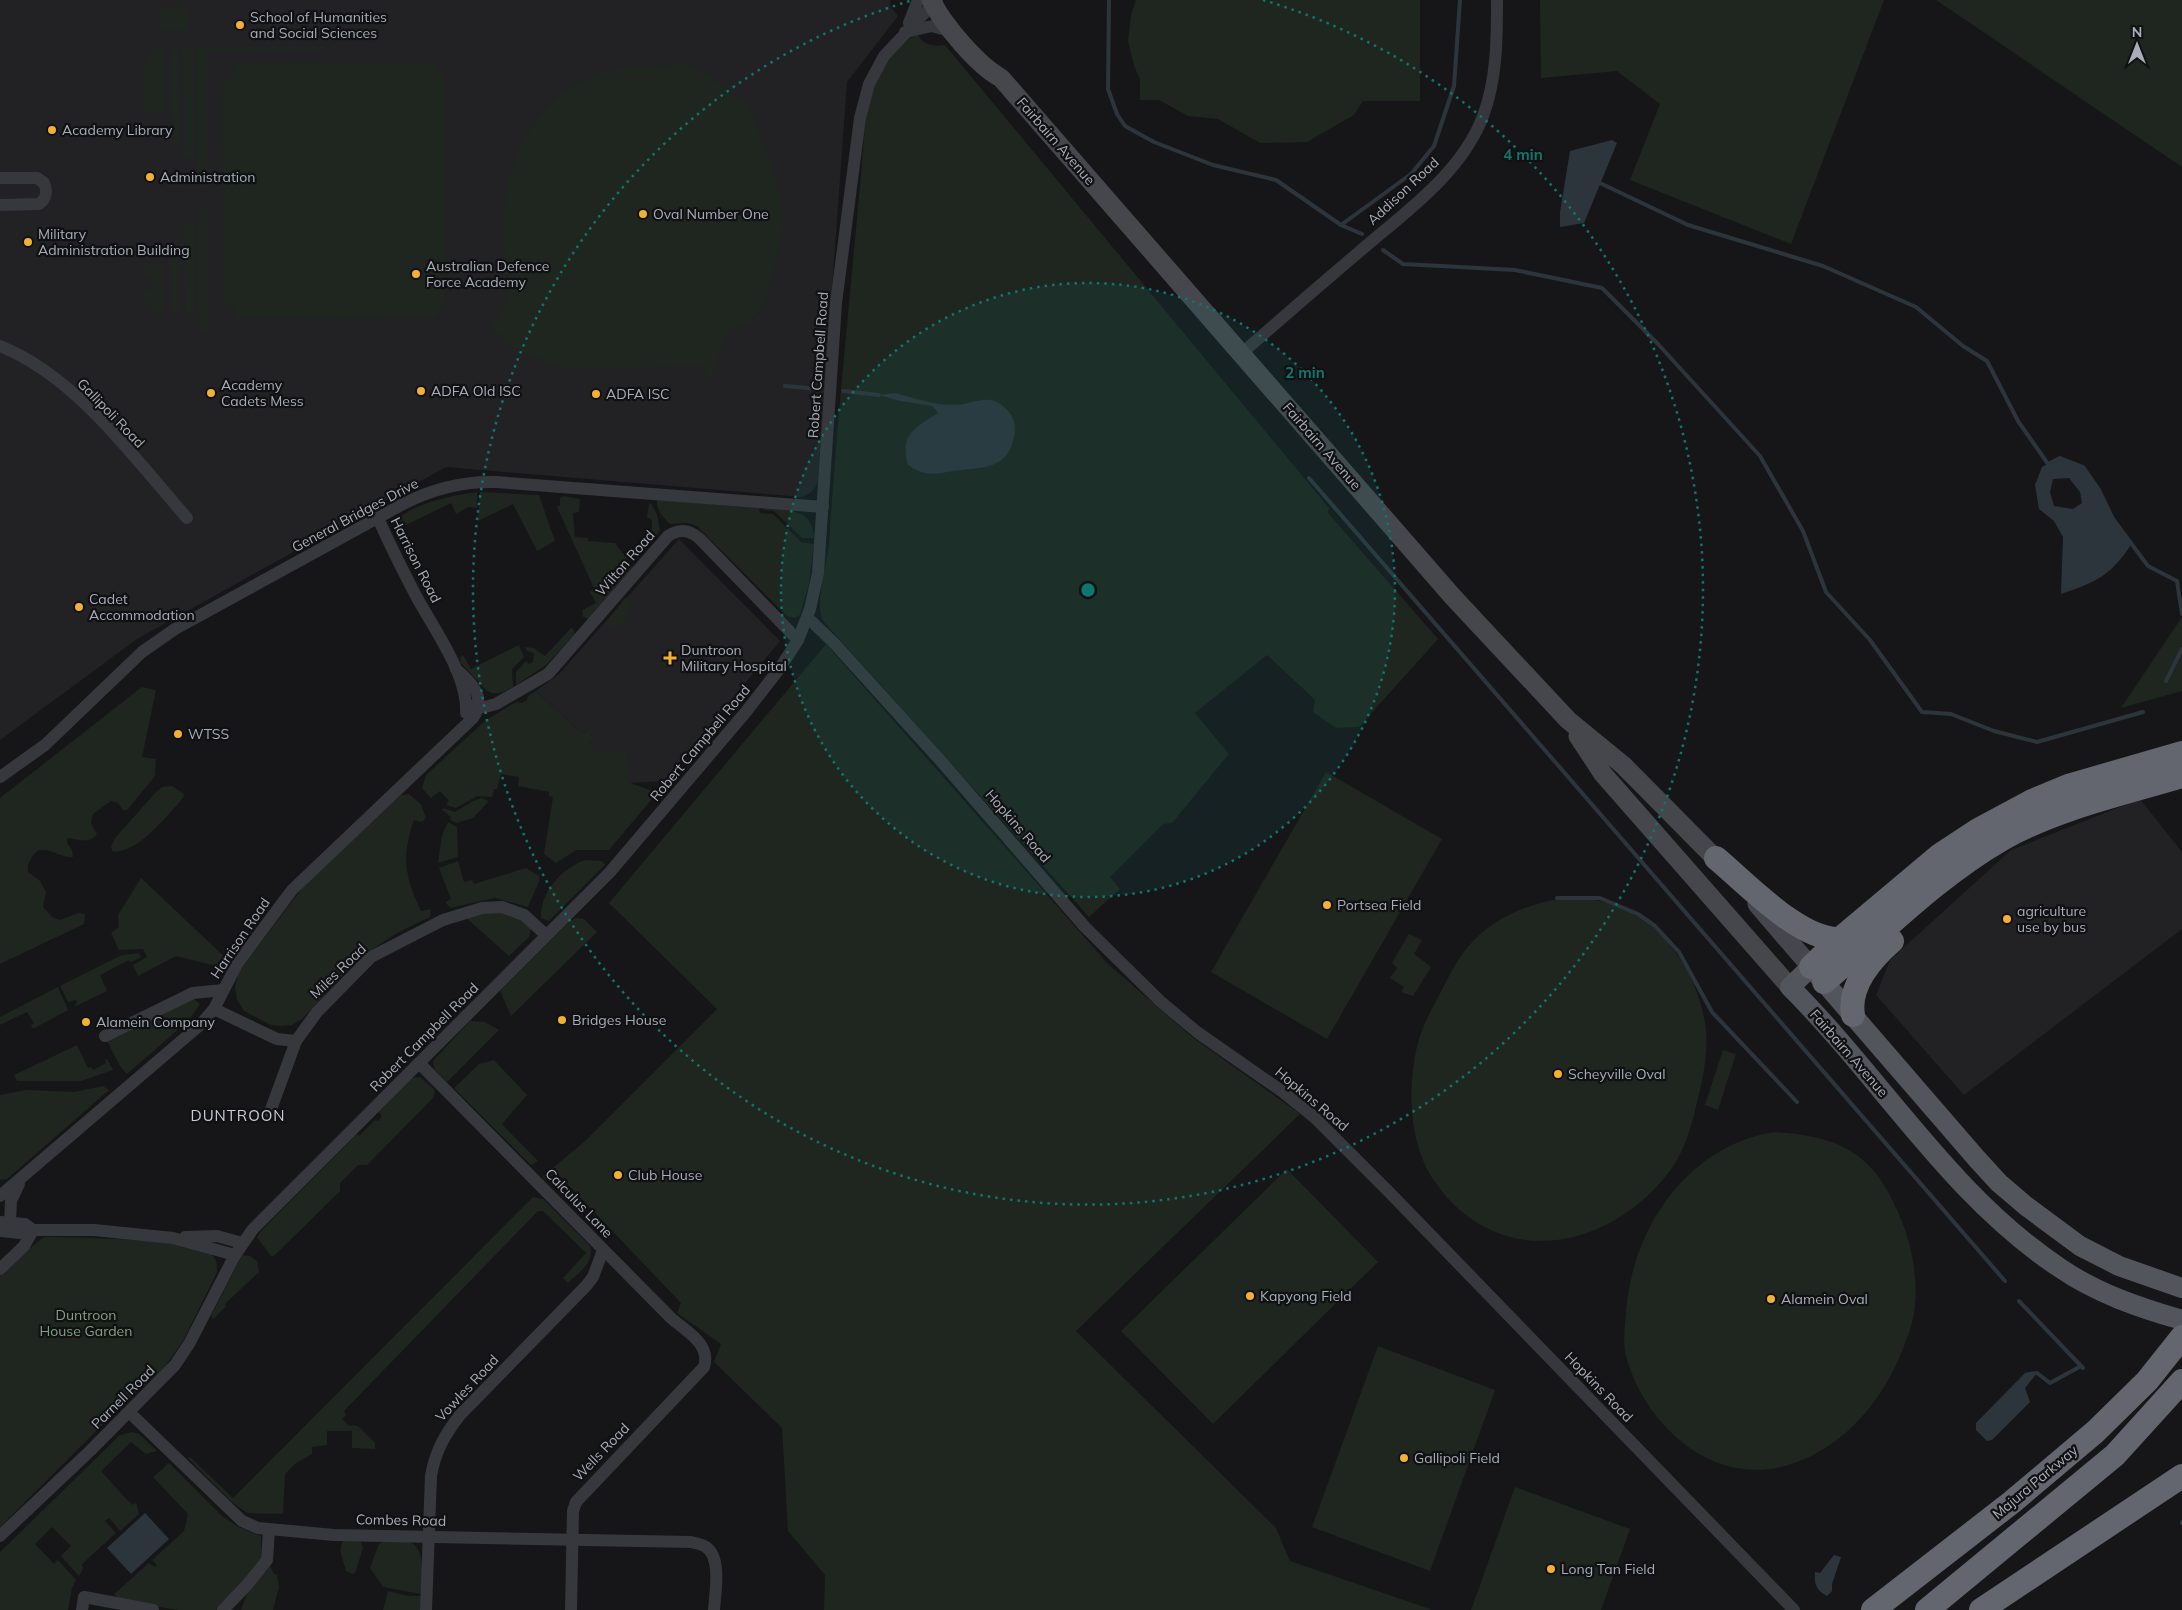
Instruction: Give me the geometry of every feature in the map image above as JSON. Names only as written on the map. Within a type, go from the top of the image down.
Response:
[{"type":"highway","points":[[1817,975],[1840,939],[1940,855],[1994,821],[2068,786],[2182,753]]},
{"type":"highway","points":[[1817,975],[1950,875],[2001,840],[2060,814],[2182,776]]},
{"type":"highway","points":[[1852,1015],[1854,994],[1877,954],[1964,880],[2001,840]]},
{"type":"highway","points":[[1716,858],[1789,920],[1822,937],[1840,939]]},
{"type":"highway","name":"Majura Parkway","points":[[1873,1610],[2012,1502],[2095,1432],[2147,1381],[2181,1332]]},
{"type":"highway","points":[[1927,1610],[2115,1455],[2182,1381]]},
{"type":"highway","points":[[1981,1610],[2182,1476]]},
{"type":"main road","name":"Fairbairn Avenue","points":[[933,1],[960,21],[997,66],[1001,78]]},
{"type":"main road","name":"Fairbairn Avenue","points":[[933,1],[954,32],[988,71],[1001,78],[1454,598],[1568,720],[1623,765],[1716,858],[1999,1183],[2026,1206],[2080,1246],[2119,1266],[2182,1288]]},
{"type":"main road","name":"Fairbairn Avenue","points":[[1568,720],[1603,774],[1955,1176],[2006,1227],[2060,1269],[2079,1280],[2139,1306],[2181,1332]]},
{"type":"main road","points":[[1796,993],[1817,975]]},
{"type":"street","name":"Addison Road","points":[[1242,353],[1425,195],[1467,148],[1483,116],[1490,92],[1495,67],[1497,0]]},
{"type":"street","name":"Robert Campbell Road","points":[[235,1255],[242,1243],[275,1206],[615,866],[708,758],[774,676],[798,640],[808,618],[818,573],[836,303],[860,118],[869,84],[884,56],[933,1]]},
{"type":"street","points":[[905,32],[932,26],[954,32]]},
{"type":"street","points":[[0,178],[37,178],[44,183],[46,191],[45,199],[39,204],[0,205]]},
{"type":"street","name":"Gallipoli Road","points":[[0,346],[41,367],[84,404],[187,518]]},
{"type":"street","name":"General Bridges Drive","points":[[0,777],[44,745],[142,652],[175,629],[378,518],[432,491],[458,484],[488,482],[823,507]]},
{"type":"street","name":"Harrison Road","points":[[378,518],[414,593],[456,669],[466,705],[465,717],[459,732]]},
{"type":"street","name":"Wilton Road","points":[[466,705],[496,704],[548,674],[668,536],[677,531],[687,531],[700,539],[798,640]]},
{"type":"street","name":"Hopkins Road","points":[[808,618],[940,760],[1085,927],[1160,1001],[1190,1026],[1283,1092],[1314,1117],[1794,1610]]},
{"type":"street","name":"Harrison Road","points":[[0,1196],[177,1046],[214,1009],[222,990],[237,964],[292,890],[474,718],[480,706],[477,690],[456,669]]},
{"type":"street","name":"Miles Road","points":[[270,1112],[296,1041],[317,1012],[371,957],[409,935],[442,920],[482,908],[502,907],[524,915],[546,936]]},
{"type":"street","points":[[105,1036],[193,994],[222,990]]},
{"type":"street","points":[[214,1009],[276,1039],[296,1041]]},
{"type":"street","name":"Calculus Lane","points":[[420,1063],[671,1318],[702,1344],[706,1359],[704,1367]]},
{"type":"street","name":"Harrison Road","points":[[2,1227],[11,1201],[22,1179]]},
{"type":"street","points":[[2,1227],[20,1233],[33,1230],[94,1230],[173,1238],[235,1255]]},
{"type":"street","points":[[0,1269],[24,1246],[33,1230]]},
{"type":"street","points":[[173,1238],[213,1235],[242,1243]]},
{"type":"street","name":"Vowles Road","points":[[426,1610],[431,1476],[434,1460],[444,1435],[460,1414],[578,1295],[593,1277],[603,1250]]},
{"type":"street","name":"Parnell Road","points":[[0,1536],[163,1379],[182,1356],[235,1255]]},
{"type":"street","name":"Wells Road","points":[[571,1610],[573,1511],[580,1495],[704,1367]]},
{"type":"street","name":"Combes Road","points":[[129,1412],[242,1521],[258,1528],[334,1534],[691,1542],[705,1546],[713,1554],[714,1610]]},
{"type":"street","points":[[223,1610],[247,1585],[267,1560],[269,1530]]},
{"type":"street","points":[[82,1610],[84,1597],[153,1610]]},
{"type":"shaded area","name":"Australian Defence Force Academy","points":[[0,0],[890,0],[890,6],[898,16],[847,82],[818,481],[815,488],[802,497],[446,467],[137,639],[0,740]]},
{"type":"shaded area","points":[[1612,140],[1617,143],[1584,223],[1560,227],[1560,212],[1570,151]]},
{"type":"shaded area","points":[[895,393],[947,405],[992,400],[1005,408],[1012,416],[1015,433],[1010,450],[1000,461],[986,467],[935,474],[916,470],[908,465],[906,446],[908,439],[916,427],[938,413],[932,406],[900,401],[879,395]]},
{"type":"shaded area","points":[[2060,458],[2083,467],[2099,490],[2113,519],[2132,543],[2117,563],[2102,576],[2084,586],[2061,594],[2063,537],[2054,521],[2039,509],[2035,485],[2042,467]],"holes":[[[2069,478],[2080,492],[2082,503],[2073,509],[2054,506],[2050,492],[2053,479]]]},
{"type":"shaded area","name":"Duntroon Military Hospital","points":[[679,539],[780,641],[664,781],[628,783],[602,752],[601,748],[596,754],[592,750],[589,743],[592,737],[588,729],[584,733],[577,729],[536,691],[559,674]]},
{"type":"shaded area","name":"agriculture use by bus","points":[[2140,799],[2182,852],[2182,929],[1964,1095],[1876,995],[1890,960],[2011,850]]},
{"type":"shaded area","points":[[2036,1371],[2037,1373],[2025,1388],[2030,1402],[1992,1440],[1987,1441],[1976,1430],[1976,1423],[2025,1373]]},
{"type":"shaded area","points":[[145,1513],[169,1539],[131,1574],[107,1548]]},
{"type":"shaded area","points":[[1834,1555],[1841,1557],[1832,1584],[1832,1591],[1827,1596],[1816,1586],[1815,1572],[1820,1573]]},
{"type":"green space","points":[[1136,0],[1420,0],[1420,101],[1363,101],[1354,115],[1307,142],[1260,143],[1218,119],[1188,116],[1159,100],[1140,100],[1140,79],[1134,66],[1128,41],[1131,15]]},
{"type":"green space","points":[[1540,0],[1884,0],[1791,244],[1630,180],[1660,104],[1617,71],[1541,78]]},
{"type":"green space","points":[[1936,0],[2182,0],[2182,167]]},
{"type":"green space","points":[[188,6],[188,30],[159,31],[159,7]]},
{"type":"green space","points":[[917,34],[923,41],[929,44],[936,46],[945,45],[1329,508],[1328,513],[1438,639],[1359,727],[1336,728],[1313,712],[1315,700],[1267,655],[1195,713],[1229,754],[1172,823],[1163,824],[1110,877],[1120,889],[1089,917],[823,621],[821,613],[820,594],[829,543],[866,112],[873,89],[883,68],[898,49]]},
{"type":"green space","points":[[197,47],[325,47],[328,50],[207,51],[207,173],[198,173]]},
{"type":"green space","points":[[154,48],[164,48],[164,112],[143,112],[143,63],[149,62],[149,52],[154,52]]},
{"type":"green space","points":[[170,49],[178,49],[179,144],[174,144],[174,115],[170,115]]},
{"type":"green space","points":[[184,49],[193,49],[193,158],[184,158]]},
{"type":"green space","name":"Oval Number One","points":[[682,62],[708,75],[749,107],[771,163],[780,195],[783,232],[765,305],[748,323],[728,330],[711,380],[703,377],[707,366],[564,369],[509,345],[491,326],[500,313],[508,291],[503,232],[507,188],[513,166],[533,125],[563,93],[589,78],[604,72],[620,69],[668,66]]},
{"type":"green space","points":[[233,63],[434,63],[437,70],[444,72],[445,305],[435,318],[237,317],[236,311],[229,303],[223,304],[222,81],[229,80],[235,71]]},
{"type":"green space","points":[[199,209],[207,209],[207,330],[199,330]]},
{"type":"green space","points":[[184,223],[193,223],[193,312],[185,312]]},
{"type":"green space","points":[[175,238],[178,238],[178,312],[170,312],[170,260],[175,259]]},
{"type":"green space","points":[[144,265],[163,265],[164,312],[152,312],[151,305],[143,305],[143,291],[151,291],[151,276],[144,276]]},
{"type":"green space","points":[[477,492],[477,508],[468,507],[456,514],[451,503],[398,529],[395,525],[400,518],[419,506],[444,498]]},
{"type":"green space","points":[[480,492],[539,495],[555,541],[537,551],[513,504],[478,521]]},
{"type":"green space","points":[[563,496],[580,499],[579,512],[573,513],[575,537],[588,538],[588,541],[615,543],[633,567],[588,619],[583,617],[582,610],[596,603],[590,592],[594,588],[557,507],[560,505],[560,498]]},
{"type":"green space","points":[[657,500],[759,508],[760,513],[773,514],[801,542],[814,544],[809,584],[800,615],[795,618],[787,616],[697,526],[687,523],[670,524],[659,510]]},
{"type":"green space","points":[[651,503],[657,515],[660,531],[650,542],[645,542],[646,534],[652,532],[652,520],[647,517],[649,504]]},
{"type":"green space","points":[[764,508],[789,510],[804,516],[813,528],[814,538],[802,538],[774,511],[763,510]]},
{"type":"green space","points":[[625,598],[628,598],[631,604],[624,623],[614,627],[605,624]]},
{"type":"green space","points":[[2182,617],[2182,691],[2121,708]]},
{"type":"green space","points":[[572,627],[575,634],[546,665],[516,685],[516,672],[526,661],[529,664],[533,662],[534,653],[527,651],[525,647],[534,648],[545,656]]},
{"type":"green space","points":[[826,644],[1108,964],[1192,1037],[1300,1114],[1076,1331],[1276,1528],[1290,1561],[1433,1610],[824,1610],[825,1575],[788,1531],[782,1428],[714,1362],[721,1344],[677,1313],[681,1303],[556,1172],[546,1180],[542,1177],[584,1142],[717,1009],[609,903]]},
{"type":"green space","points":[[519,645],[524,657],[512,669],[513,687],[500,693],[487,691],[460,662],[460,657],[463,655],[471,669]]},
{"type":"green space","points":[[142,687],[156,690],[142,757],[156,759],[155,776],[127,810],[123,810],[118,803],[111,801],[93,814],[91,823],[97,834],[94,837],[87,840],[67,838],[67,843],[72,850],[73,857],[41,850],[36,852],[28,866],[28,872],[40,881],[46,892],[43,907],[52,917],[60,920],[78,913],[85,914],[84,924],[0,964],[0,798]]},
{"type":"green space","points":[[536,691],[577,729],[584,733],[588,729],[592,733],[590,735],[595,737],[589,743],[594,747],[592,750],[596,753],[601,748],[602,752],[626,751],[628,782],[657,793],[609,850],[576,850],[556,863],[544,854],[553,797],[549,796],[549,792],[518,786],[519,777],[501,774],[497,789],[494,789],[492,797],[477,796],[456,808],[446,805],[449,801],[440,791],[431,798],[422,788],[426,775],[486,720],[516,702],[522,703]]},
{"type":"green space","name":"Portsea Field","points":[[1326,772],[1442,839],[1327,1039],[1211,972]]},
{"type":"green space","points":[[172,786],[184,794],[177,805],[157,827],[132,847],[113,852],[111,847],[116,837],[155,793],[162,787]]},
{"type":"green space","points":[[409,794],[421,804],[426,818],[422,822],[414,820],[410,833],[406,856],[408,877],[421,911],[431,909],[430,917],[395,934],[357,960],[302,1019],[292,1025],[271,1025],[244,1011],[237,1000],[235,987],[239,971],[304,886],[401,795]]},
{"type":"green space","points":[[482,798],[489,801],[473,818],[457,823],[450,820],[451,817],[442,810],[443,808],[455,812]]},
{"type":"green space","points":[[448,822],[457,827],[458,857],[438,863],[442,835]]},
{"type":"green space","points":[[585,860],[602,861],[605,865],[549,921],[541,918],[544,899],[560,875]]},
{"type":"green space","points":[[458,861],[464,882],[472,880],[474,884],[526,868],[538,875],[540,879],[528,907],[495,898],[450,908],[445,902],[451,899],[439,868]]},
{"type":"green space","points":[[141,878],[230,962],[226,965],[216,966],[176,956],[138,976],[133,965],[147,957],[143,949],[119,950],[111,933],[119,927],[118,915]]},
{"type":"green space","name":"Scheyville Oval","points":[[1579,897],[1597,900],[1632,913],[1648,923],[1663,936],[1675,951],[1686,968],[1701,1004],[1706,1032],[1704,1070],[1691,1127],[1680,1155],[1669,1172],[1644,1199],[1615,1220],[1585,1234],[1552,1240],[1520,1239],[1489,1229],[1460,1210],[1435,1182],[1426,1167],[1415,1134],[1411,1098],[1414,1063],[1419,1039],[1428,1017],[1456,964],[1474,940],[1497,922],[1523,909],[1550,901]]},
{"type":"green space","points":[[500,911],[515,915],[531,928],[529,937],[509,956],[465,917]]},
{"type":"green space","points":[[576,918],[584,919],[597,932],[511,1016],[500,991],[570,921]]},
{"type":"green space","points":[[1409,934],[1422,940],[1414,954],[1431,967],[1413,996],[1401,992],[1404,987],[1390,978],[1397,968],[1392,963]]},
{"type":"green space","points":[[139,953],[141,957],[131,962],[129,960],[100,975],[107,991],[74,1007],[77,1003],[76,1000],[68,1002],[60,986],[122,955]]},
{"type":"green space","points":[[58,987],[68,1010],[33,1029],[31,1025],[34,1023],[27,1012],[0,1025],[0,1017]]},
{"type":"green space","points":[[193,998],[200,1004],[188,1021],[127,1074],[120,1066],[107,1041]]},
{"type":"green space","points":[[470,1021],[485,1022],[499,1030],[447,1082],[435,1070],[433,1061]]},
{"type":"green space","points":[[77,1045],[88,1068],[91,1067],[93,1070],[106,1063],[105,1060],[107,1059],[113,1070],[81,1081],[17,1081],[14,1075]]},
{"type":"green space","points":[[1723,1050],[1736,1054],[1718,1110],[1705,1105]]},
{"type":"green space","points":[[494,1060],[527,1095],[502,1124],[538,1161],[531,1165],[454,1088],[479,1064]]},
{"type":"green space","points":[[420,1077],[435,1090],[433,1098],[367,1165],[358,1165],[340,1183],[340,1191],[274,1256],[271,1256],[257,1237],[261,1231],[357,1134],[359,1136],[375,1120],[378,1121],[382,1116],[379,1112],[412,1078]]},
{"type":"green space","points":[[103,1086],[109,1090],[7,1179],[0,1180],[0,1095],[26,1090],[74,1092]]},
{"type":"green space","name":"Alamein Oval","points":[[1775,1132],[1797,1134],[1835,1143],[1865,1161],[1888,1192],[1903,1224],[1911,1249],[1916,1287],[1911,1326],[1896,1365],[1877,1398],[1852,1427],[1824,1449],[1793,1464],[1761,1470],[1727,1466],[1694,1451],[1663,1424],[1646,1402],[1633,1377],[1625,1354],[1624,1335],[1631,1280],[1640,1249],[1653,1221],[1670,1195],[1691,1172],[1716,1154],[1744,1140]]},
{"type":"green space","name":"Kapyong Field","points":[[1287,1169],[1378,1262],[1213,1424],[1121,1331]]},
{"type":"green space","points":[[533,1197],[543,1199],[590,1246],[591,1252],[588,1263],[568,1283],[563,1278],[586,1253],[543,1211],[538,1211],[344,1411],[346,1415],[342,1419],[348,1425],[358,1426],[375,1443],[375,1449],[352,1448],[352,1431],[327,1431],[327,1445],[312,1447],[312,1454],[296,1463],[285,1474],[283,1514],[247,1513],[231,1501],[188,1458],[190,1457],[233,1498]]},
{"type":"green space","name":"Duntroon House Garden","points":[[44,1237],[132,1240],[182,1245],[200,1249],[211,1254],[216,1260],[217,1272],[183,1341],[162,1370],[123,1404],[0,1527],[0,1276],[16,1259]]},
{"type":"green space","points":[[242,1255],[250,1256],[257,1261],[259,1272],[225,1304],[226,1306],[213,1320],[211,1316]]},
{"type":"green space","name":"Gallipoli Field","points":[[1378,1346],[1495,1390],[1430,1571],[1312,1527]]},
{"type":"green space","points":[[132,1432],[139,1434],[157,1451],[146,1454],[131,1442],[101,1471],[128,1501],[133,1505],[136,1502],[139,1514],[120,1531],[109,1518],[105,1521],[116,1533],[82,1564],[83,1569],[79,1576],[61,1556],[71,1546],[52,1527],[35,1544],[54,1564],[58,1560],[76,1580],[72,1588],[68,1610],[0,1610],[0,1552],[120,1435]]},
{"type":"green space","points":[[169,1463],[222,1516],[238,1527],[261,1536],[261,1558],[253,1572],[216,1610],[179,1610],[121,1601],[114,1594],[149,1563],[154,1567],[157,1565],[152,1560],[184,1531],[188,1514],[153,1477]]},
{"type":"green space","name":"Long Tan Field","points":[[1515,1487],[1630,1529],[1601,1610],[1471,1610]]},
{"type":"green space","points":[[343,1541],[360,1541],[363,1547],[356,1571],[353,1574],[346,1571],[341,1552]]},
{"type":"green space","points":[[384,1541],[407,1541],[414,1544],[421,1556],[421,1594],[383,1587],[370,1568],[379,1544]]},
{"type":"green space","points":[[270,1566],[274,1574],[277,1575],[279,1587],[273,1610],[241,1610],[248,1591]]},
{"type":"green space","points":[[388,1591],[408,1596],[421,1596],[421,1610],[383,1610]]},
{"type":"waterway","points":[[1109,0],[1108,89],[1117,114],[1125,126],[1154,142],[1213,165],[1276,180],[1341,225],[1411,174],[1434,146],[1454,86],[1460,0]]},
{"type":"waterway","points":[[1600,183],[1688,225],[1823,266],[1916,307],[1963,346],[1987,361],[2018,421],[2048,464],[2060,458],[2083,467],[2099,490],[2113,519],[2148,566],[2177,581],[2182,614]]},
{"type":"waterway","points":[[1341,225],[1362,234]]},
{"type":"waterway","points":[[1383,250],[1403,264],[1515,270],[1602,288],[1658,344],[1760,456],[1803,531],[1826,592],[1870,640],[1922,712],[1951,714],[1994,731],[2037,742],[2143,712]]},
{"type":"waterway","points":[[785,386],[820,389]]},
{"type":"waterway","points":[[843,391],[879,395]]},
{"type":"waterway","points":[[1309,478],[2005,1281]]},
{"type":"waterway","points":[[2166,681],[2182,649]]},
{"type":"waterway","points":[[1557,898],[1600,898],[1638,914],[1655,926],[1679,952],[1712,1012],[1797,1102]]},
{"type":"waterway","points":[[2019,1301],[2083,1368]]},
{"type":"waterway","points":[[2037,1373],[2050,1383],[2081,1366]]},
{"type":"place","name":"School of Humanities and Social Sciences","points":[[240,25]]},
{"type":"place","name":"Academy Library","points":[[52,130]]},
{"type":"place","name":"Administration","points":[[150,177]]},
{"type":"place","name":"Oval Number One","points":[[643,214]]},
{"type":"place","name":"Military Administration Building","points":[[28,242]]},
{"type":"place","name":"Australian Defence Force Academy","points":[[416,274]]},
{"type":"place","name":"ADFA Old ISC","points":[[421,391]]},
{"type":"place","name":"Academy Cadets Mess","points":[[211,393]]},
{"type":"place","name":"ADFA ISC","points":[[596,394]]},
{"type":"place","name":"Cadet Accommodation","points":[[79,607]]},
{"type":"place","name":"Duntroon Military Hospital","points":[[670,658]]},
{"type":"place","name":"WTSS","points":[[178,734]]},
{"type":"place","name":"Portsea Field","points":[[1327,905]]},
{"type":"place","name":"agriculture use by bus","points":[[2007,919]]},
{"type":"place","name":"Bridges House","points":[[562,1020]]},
{"type":"place","name":"Alamein Company","points":[[86,1022]]},
{"type":"place","name":"Scheyville Oval","points":[[1558,1074]]},
{"type":"place","name":"Club House","points":[[618,1175]]},
{"type":"place","name":"Kapyong Field","points":[[1250,1296]]},
{"type":"place","name":"Alamein Oval","points":[[1771,1299]]},
{"type":"place","name":"Gallipoli Field","points":[[1404,1458]]},
{"type":"place","name":"Long Tan Field","points":[[1551,1569]]},
{"type":"district","name":"DUNTROON","points":[[238,1115]]}]
